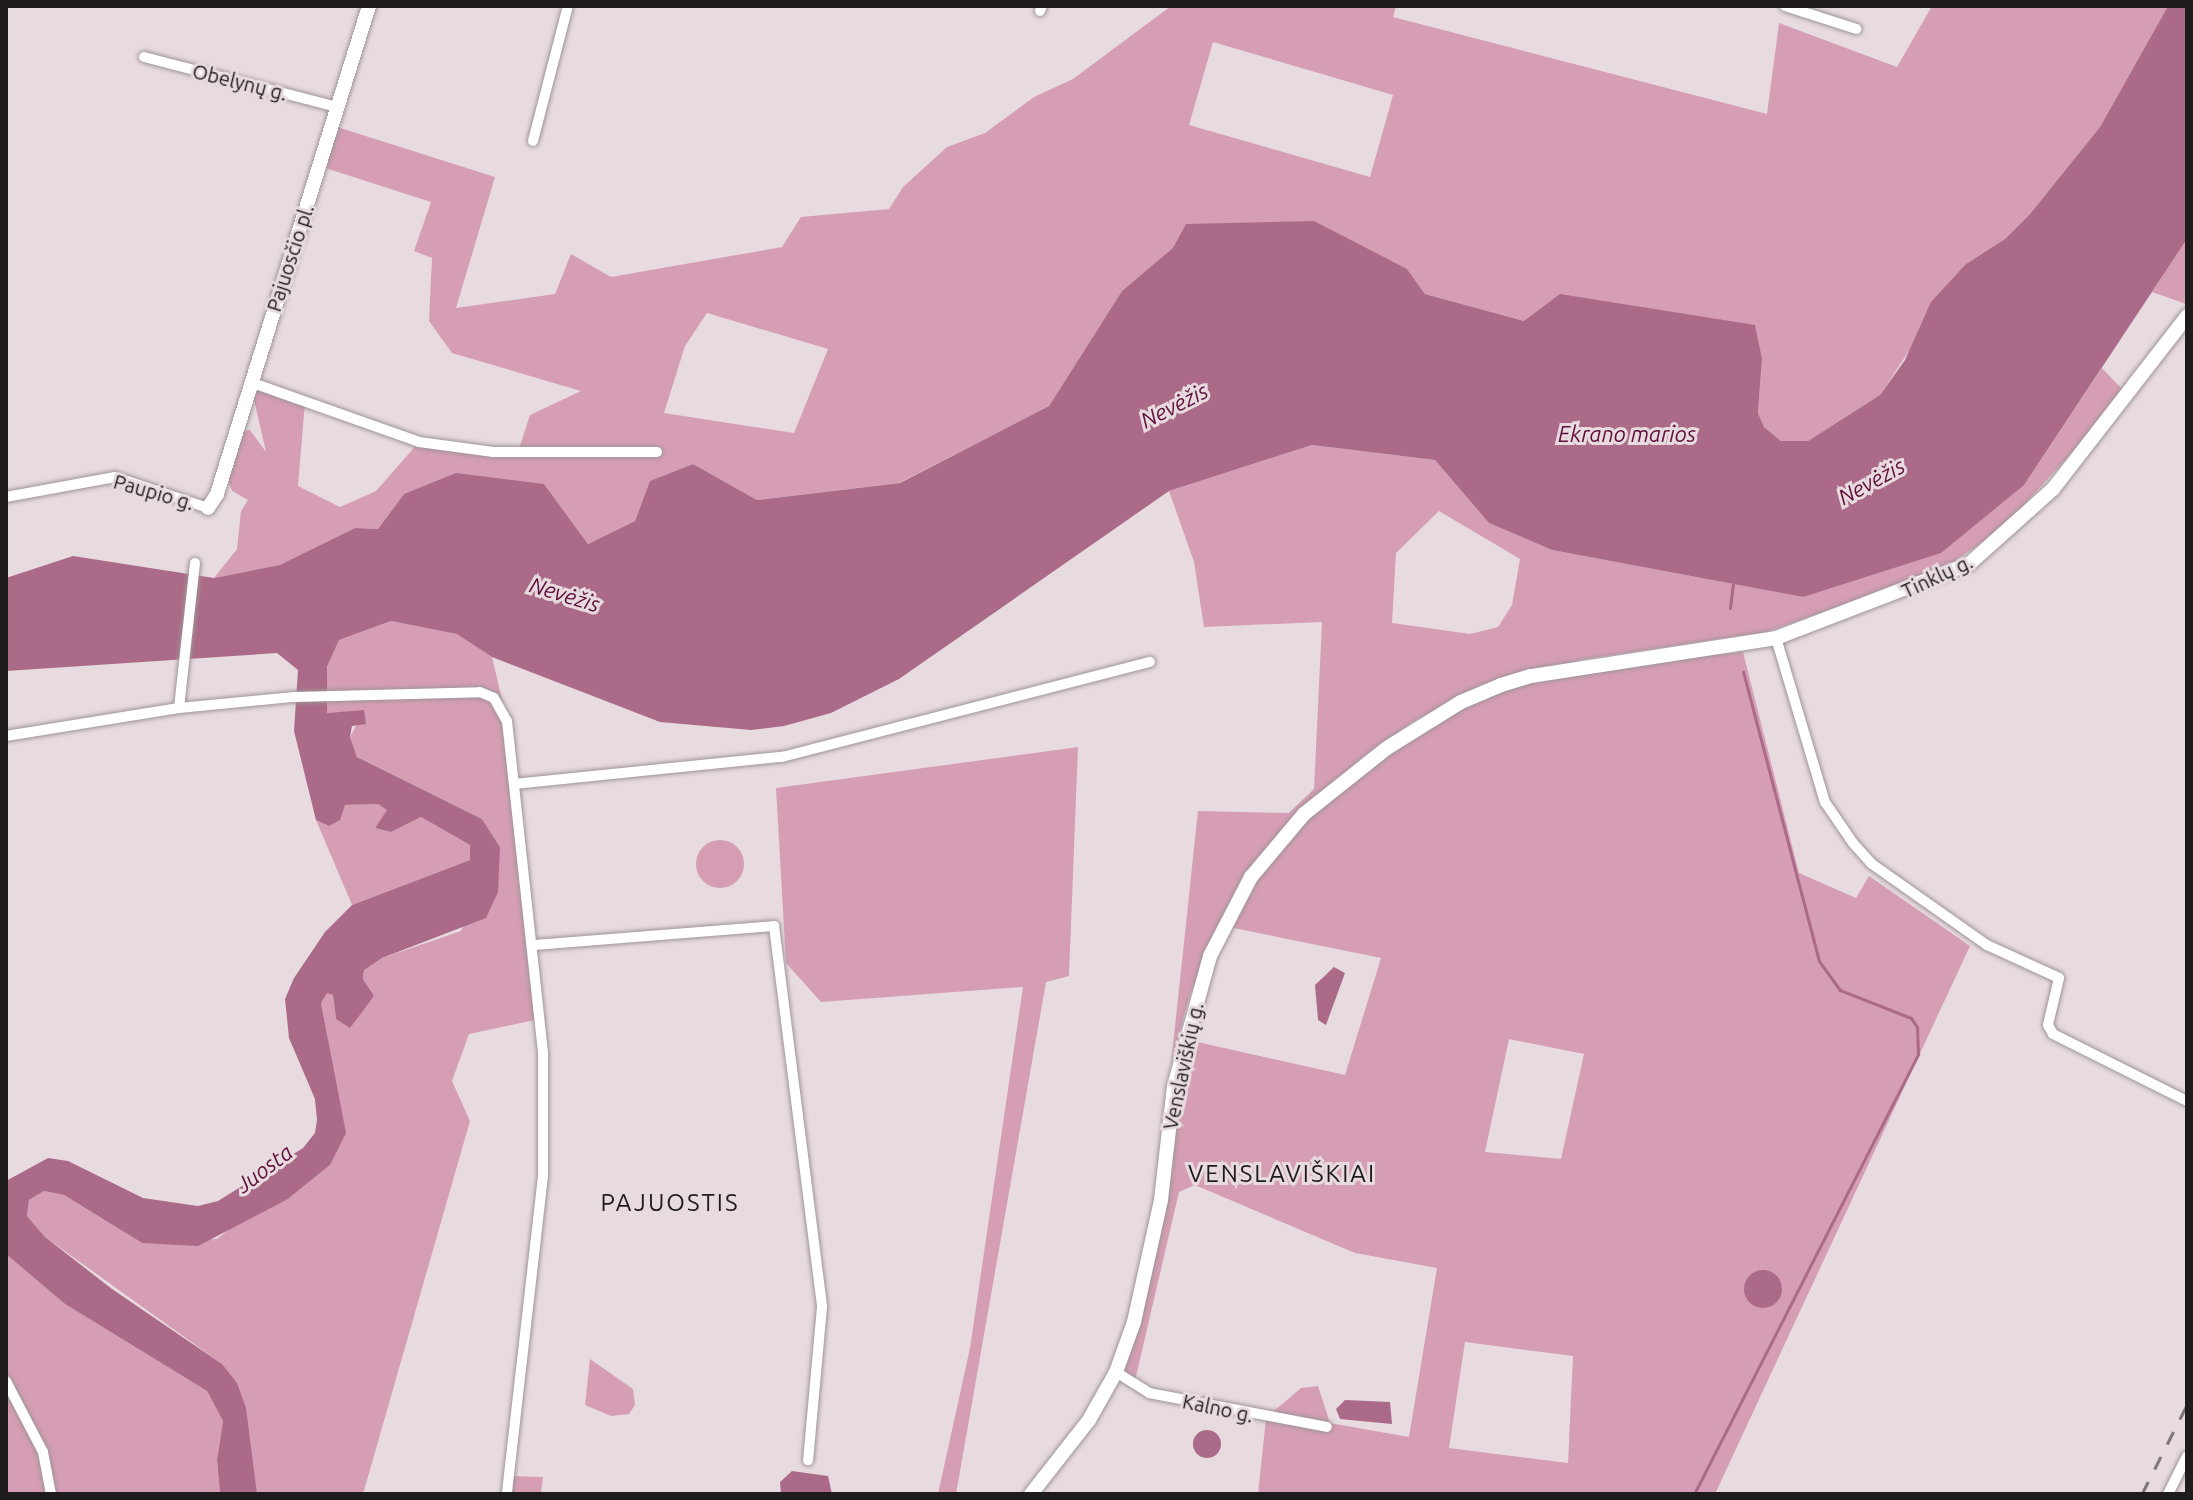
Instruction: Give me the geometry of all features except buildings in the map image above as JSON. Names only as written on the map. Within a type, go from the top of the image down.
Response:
[{"type":"main road","name":"Pajuosčio pl.","points":[[208,508],[369,6]]},
{"type":"main road","name":"Tinklų g.","points":[[1586,667],[1776,638],[1969,564],[2017,525],[2091,443],[2187,316]]},
{"type":"main road","name":"Venslaviškių g.","points":[[1031,1494],[1072,1445],[1116,1372],[1145,1278],[1190,1017],[1215,946],[1251,877],[1304,814],[1349,776],[1461,702],[1531,676],[1586,667]]},
{"type":"street","points":[[533,141],[568,6]]},
{"type":"street","points":[[1785,6],[1856,29]]},
{"type":"street","name":"Obelynų g.","points":[[144,57],[337,107]]},
{"type":"street","points":[[250,382],[419,442],[493,452],[657,452]]},
{"type":"street","name":"Paupio g.","points":[[6,497],[115,477],[208,508]]},
{"type":"street","points":[[179,708],[179,684],[195,563]]},
{"type":"street","points":[[1776,638],[1825,802],[1853,843],[1872,864],[1987,945],[2059,978],[2048,1017],[2053,1034],[2187,1101]]},
{"type":"street","points":[[514,784],[793,755],[1150,662]]},
{"type":"street","points":[[6,736],[179,708],[294,697],[480,692],[494,698],[507,721],[543,1053],[543,1176],[507,1494]]},
{"type":"street","points":[[533,945],[774,926],[822,1307],[808,1460]]},
{"type":"street","name":"Kalno g.","points":[[1116,1372],[1149,1393],[1327,1427]]},
{"type":"street","points":[[6,1381],[43,1452],[51,1494]]},
{"type":"street","points":[[2168,1494],[2187,1456]]},
{"type":"shaded area","points":[[1171,6],[1396,6],[1393,17],[1767,114],[1779,23],[1897,67],[1932,6],[2168,6],[2100,127],[2030,214],[2005,239],[1966,264],[1880,395],[1808,441],[1781,441],[1764,427],[1758,413],[1762,359],[1524,321],[1425,294],[1407,269],[1174,248],[1122,291],[1049,406],[899,483],[757,500],[693,464],[651,481],[635,521],[588,544],[544,484],[404,494],[378,529],[355,528],[281,565],[214,578],[237,549],[241,511],[248,500],[232,491],[226,475],[239,432],[250,430],[266,452],[250,382],[305,402],[298,486],[340,507],[376,491],[419,442],[518,452],[530,415],[581,391],[452,353],[429,321],[432,258],[414,251],[431,202],[319,166],[331,125],[495,177],[456,308],[555,294],[571,254],[611,277],[782,247],[801,217],[889,209],[903,187],[947,147],[985,133],[1034,97],[1073,79]],"holes":[[[1213,42],[1393,95],[1370,177],[1189,125]],[[707,313],[828,349],[794,433],[664,413],[685,346]]]},
{"type":"shaded area","points":[[2187,239],[2187,302],[2186,304],[2152,292]]},
{"type":"shaded area","points":[[2102,368],[2123,390],[2087,436],[2004,527],[1942,570],[1766,632],[1585,659],[1492,681],[1412,722],[1364,756],[1290,820],[1253,864],[1230,903],[1190,994],[1171,1064],[1198,811],[1289,813],[1314,789],[1322,622],[1204,627],[1194,562],[1169,491],[1312,445],[1435,460],[1489,523],[1552,550],[1803,597],[2024,485]],"holes":[[[1439,511],[1520,559],[1512,605],[1498,627],[1470,634],[1392,623],[1396,553]]]},
{"type":"shaded area","points":[[391,621],[458,634],[492,657],[507,721],[539,1019],[469,1034],[452,1081],[470,1121],[363,1494],[257,1494],[222,1364],[45,1237],[27,1216],[29,1200],[44,1191],[64,1195],[142,1243],[217,1239],[238,1222],[288,1199],[330,1165],[328,1039],[321,1003],[327,992],[333,995],[336,1019],[374,997],[363,979],[364,970],[382,958],[461,931],[500,847],[482,819],[357,757],[350,737],[364,711],[327,713],[327,667],[339,640]]},
{"type":"shaded area","points":[[1743,652],[1799,873],[1856,898],[1869,876],[1970,946],[1715,1494],[1258,1494],[1266,1418],[1301,1388],[1318,1386],[1330,1423],[1409,1437],[1437,1268],[1355,1253],[1195,1185],[1179,1192],[1134,1385],[1116,1372],[1134,1322],[1184,1039],[1345,1075],[1381,958],[1224,926],[1304,814],[1461,702],[1586,667]],"holes":[[[1509,1039],[1584,1054],[1561,1159],[1485,1152]],[[1465,1342],[1573,1356],[1568,1463],[1449,1448]]]},
{"type":"shaded area","points":[[1078,747],[1069,976],[1046,982],[956,1494],[938,1494],[970,1348],[1023,987],[821,1002],[786,963],[776,788]]},
{"type":"shaded area","points":[[378,804],[388,810],[375,828],[391,832],[421,817],[470,845],[470,860],[352,905],[316,820],[329,826],[345,805]]},
{"type":"shaded area","points":[[720,840],[737,847],[744,864],[737,881],[720,888],[703,881],[696,864],[703,847]]},
{"type":"shaded area","points":[[6,1254],[65,1304],[207,1391],[223,1421],[217,1460],[220,1494],[6,1494]]},
{"type":"shaded area","points":[[590,1359],[633,1389],[635,1405],[629,1414],[611,1416],[585,1405]]},
{"type":"shaded area","points":[[509,1476],[543,1477],[541,1494],[507,1494]]},
{"type":"water","name":"Ekrano marios","points":[[2168,6],[2187,6],[2187,239],[2024,485],[1941,553],[1803,597],[1552,550],[1489,523],[1435,460],[1312,445],[1169,491],[899,679],[831,713],[784,726],[751,730],[660,722],[492,657],[457,634],[391,621],[339,640],[327,667],[327,713],[364,710],[366,724],[352,726],[350,737],[357,757],[482,819],[500,847],[498,892],[486,918],[382,958],[364,970],[363,979],[374,996],[350,1028],[336,1019],[333,995],[327,993],[321,1003],[346,1133],[330,1165],[288,1199],[198,1246],[142,1243],[64,1195],[44,1191],[29,1200],[27,1216],[45,1237],[112,1289],[222,1364],[237,1383],[246,1408],[257,1494],[220,1494],[217,1460],[223,1421],[207,1391],[65,1304],[6,1254],[6,1181],[48,1158],[68,1161],[143,1198],[198,1206],[218,1201],[303,1148],[315,1133],[317,1120],[315,1099],[289,1038],[285,999],[294,978],[325,932],[352,905],[470,860],[470,845],[421,817],[391,832],[375,828],[387,810],[378,804],[345,805],[340,820],[329,826],[316,820],[294,731],[298,670],[277,653],[6,671],[6,578],[73,556],[214,578],[280,565],[355,528],[378,529],[404,494],[456,473],[544,484],[588,544],[635,521],[650,481],[693,464],[757,500],[900,483],[1049,406],[1122,291],[1173,248],[1186,224],[1314,221],[1407,269],[1425,294],[1524,321],[1560,294],[1755,325],[1762,359],[1758,413],[1764,427],[1781,441],[1808,441],[1880,395],[1905,360],[1931,302],[1966,264],[2005,239],[2030,214],[2100,127]]},
{"type":"water","points":[[1334,967],[1345,973],[1326,1025],[1318,1020],[1315,985]]},
{"type":"water","points":[[1763,1270],[1777,1275],[1782,1289],[1777,1303],[1763,1308],[1749,1303],[1744,1289],[1749,1275]]},
{"type":"water","points":[[1345,1400],[1390,1402],[1392,1424],[1340,1419],[1336,1409]]},
{"type":"water","points":[[1207,1430],[1217,1434],[1221,1444],[1217,1454],[1207,1458],[1197,1454],[1193,1444],[1197,1434]]},
{"type":"water","points":[[792,1471],[828,1476],[832,1494],[781,1494],[780,1482]]},
{"type":"waterway","points":[[1730,608],[1733,584]]},
{"type":"waterway","points":[[1694,1494],[1918,1054],[1917,1027],[1911,1018],[1840,990],[1819,961],[1743,672]]},
{"type":"railway","points":[[2142,1494],[2187,1405]]},
{"type":"district","name":"VENSLAVIŠKIAI","points":[[1282,1174]]},
{"type":"district","name":"PAJUOSTIS","points":[[670,1203]]},
{"type":"water label","name":"Nevėžis","points":[[1174,405]]},
{"type":"water label","name":"Nevėžis","points":[[1871,481]]},
{"type":"water label","name":"Nevėžis","points":[[565,594]]},
{"type":"water label","name":"Juosta","points":[[264,1168]]}]
